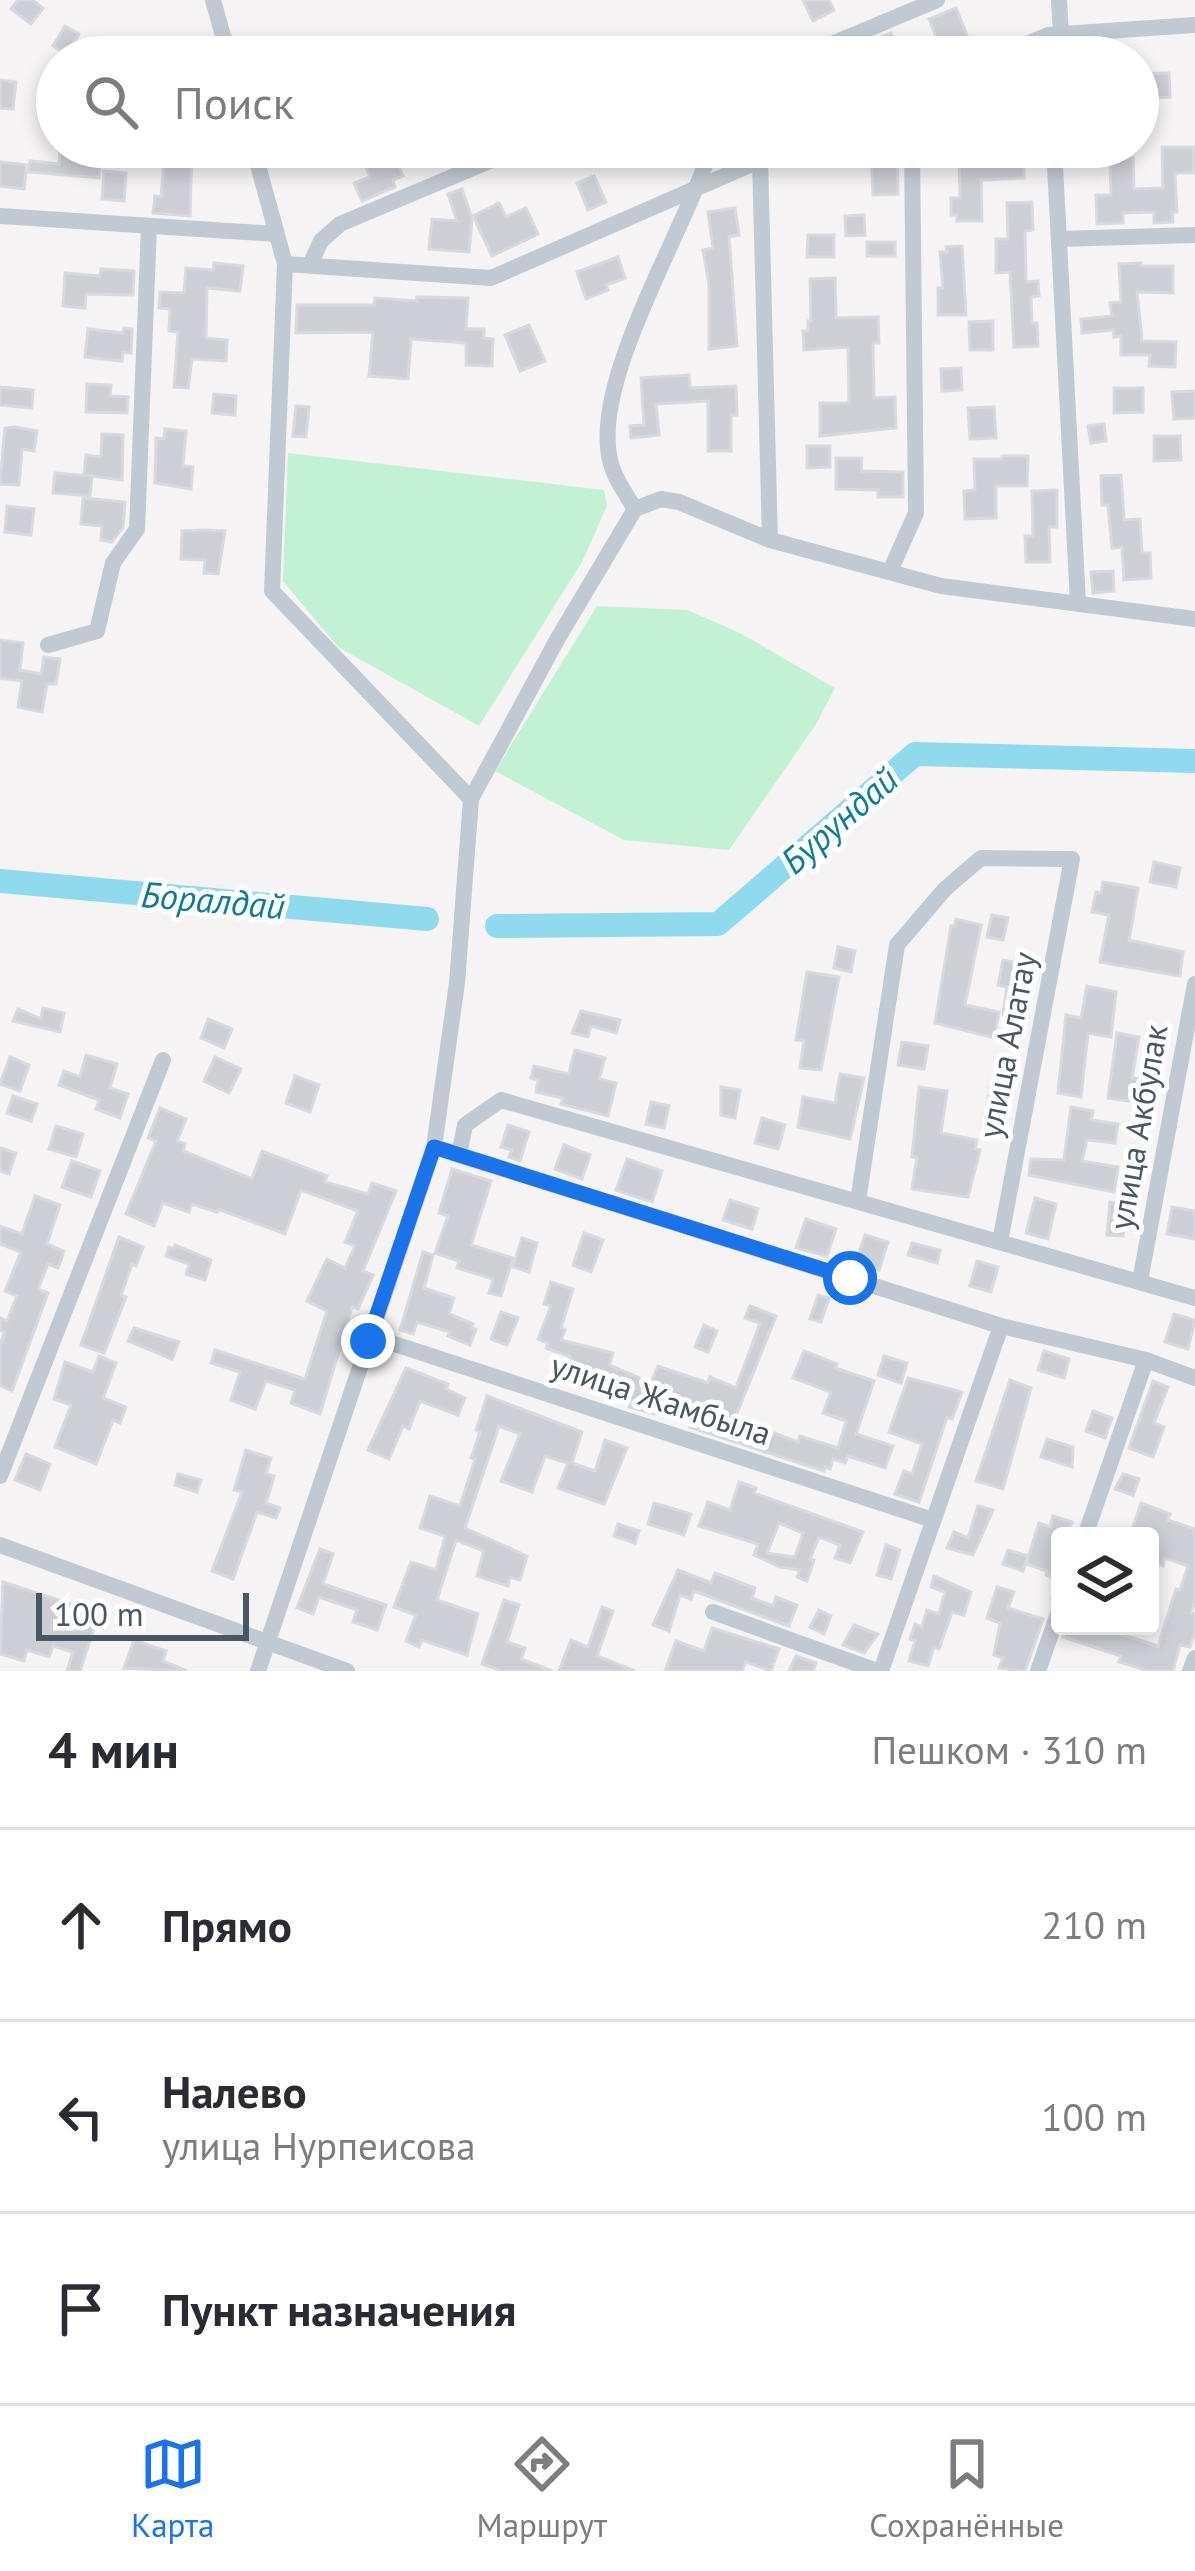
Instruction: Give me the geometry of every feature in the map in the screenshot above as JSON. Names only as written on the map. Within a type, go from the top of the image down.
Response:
[{"type":"street","points":[[214,0],[223,36]]},
{"type":"street","points":[[851,36],[937,0]]},
{"type":"street","points":[[1055,34],[1059,0]]},
{"type":"street","points":[[1050,36],[1195,25]]},
{"type":"street","points":[[259,168],[285,263],[272,591],[471,799]]},
{"type":"street","points":[[310,265],[321,241],[340,224],[472,168]]},
{"type":"street","points":[[635,509],[609,459],[612,389],[705,168]]},
{"type":"street","points":[[285,263],[491,278],[742,168]]},
{"type":"street","points":[[760,168],[770,540]]},
{"type":"street","points":[[891,569],[916,513],[911,168]]},
{"type":"street","points":[[1055,168],[1078,603]]},
{"type":"street","points":[[0,216],[276,234]]},
{"type":"street","points":[[48,645],[97,631],[112,563],[137,529],[149,226]]},
{"type":"street","points":[[1059,238],[1195,236]]},
{"type":"street","points":[[258,1671],[434,1147],[457,983],[471,799],[635,509],[661,499],[679,502],[770,540],[941,586],[1195,619]]},
{"type":"street","name":"улица Алатау","points":[[858,1202],[897,945],[945,889],[981,858],[1072,859],[1000,1242]]},
{"type":"street","name":"улица Акбулак","points":[[1140,1281],[1195,984]]},
{"type":"street","points":[[0,1477],[163,1060]]},
{"type":"street","points":[[459,1155],[465,1125],[501,1100],[1195,1298]]},
{"type":"street","points":[[434,1147],[1001,1326],[1146,1360],[1195,1378]]},
{"type":"street","points":[[712,1612],[879,1671],[1001,1326]]},
{"type":"street","name":"улица Жамбыла","points":[[370,1336],[933,1520]]},
{"type":"street","points":[[1088,1527],[1146,1360]]},
{"type":"street","points":[[0,1545],[347,1671]]},
{"type":"street","points":[[1038,1671],[1051,1634]]},
{"type":"street","points":[[1190,1671],[1195,1658]]},
{"type":"green space","points":[[288,453],[604,490],[607,506],[582,562],[479,726],[338,647],[283,581]]},
{"type":"green space","points":[[597,606],[687,610],[740,633],[835,688],[816,724],[729,850],[624,840],[495,771]]},
{"type":"building","points":[[18,0],[32,0],[43,8],[31,24],[11,9]]},
{"type":"building","points":[[803,0],[829,0],[834,10],[813,21]]},
{"type":"building","points":[[956,8],[967,36],[936,36],[929,19]]},
{"type":"building","points":[[65,26],[79,34],[78,36],[59,36]]},
{"type":"building","points":[[1159,73],[1169,73],[1170,97],[1159,98]]},
{"type":"building","points":[[0,80],[16,82],[13,109],[0,108]]},
{"type":"building","points":[[1162,147],[1194,147],[1194,173],[1175,173],[1173,222],[1154,223],[1154,212],[1123,213],[1123,223],[1097,224],[1096,195],[1111,195],[1110,168],[1133,168],[1134,189],[1163,188]]},
{"type":"building","points":[[30,161],[36,162],[36,168],[100,168],[99,178],[28,172]]},
{"type":"building","points":[[0,162],[27,165],[24,189],[0,186]]},
{"type":"building","points":[[163,168],[191,168],[190,216],[153,213],[155,196],[161,197]]},
{"type":"building","points":[[366,168],[400,168],[403,176],[393,180],[395,187],[362,201],[354,183],[370,177]]},
{"type":"building","points":[[872,168],[897,168],[898,194],[873,195]]},
{"type":"building","points":[[959,168],[1024,168],[1024,178],[981,180],[982,221],[957,221],[957,215],[951,215],[951,198],[960,198]]},
{"type":"building","points":[[104,171],[126,173],[124,201],[102,199]]},
{"type":"building","points":[[594,176],[606,202],[588,210],[577,183]]},
{"type":"building","points":[[462,189],[472,219],[469,252],[429,249],[432,219],[457,221],[448,194]]},
{"type":"building","points":[[1032,202],[1033,230],[1025,231],[1026,282],[1038,281],[1039,296],[1031,297],[1038,346],[1014,347],[1010,272],[996,273],[996,239],[1008,239],[1007,203]]},
{"type":"building","points":[[499,203],[506,217],[526,208],[538,234],[492,256],[473,216]]},
{"type":"building","points":[[735,208],[739,235],[729,237],[737,346],[709,349],[709,285],[703,250],[713,248],[708,212]]},
{"type":"building","points":[[864,215],[865,235],[846,236],[845,216]]},
{"type":"building","points":[[808,235],[834,235],[834,257],[807,257]]},
{"type":"building","points":[[867,242],[895,242],[895,256],[867,256]]},
{"type":"building","points":[[962,246],[966,315],[938,315],[938,288],[943,288],[940,252]]},
{"type":"building","points":[[618,257],[625,278],[586,299],[577,272]]},
{"type":"building","points":[[214,263],[243,266],[240,291],[207,288],[206,338],[227,340],[226,361],[192,359],[188,388],[174,387],[178,332],[169,331],[170,309],[159,308],[160,292],[184,293],[186,268],[213,270]]},
{"type":"building","points":[[1119,264],[1173,266],[1173,293],[1137,292],[1142,341],[1176,342],[1175,367],[1149,366],[1150,355],[1121,355],[1121,336],[1114,337],[1113,330],[1082,333],[1081,319],[1112,316],[1110,303],[1121,302]]},
{"type":"building","points":[[101,269],[134,271],[133,295],[86,294],[85,308],[63,306],[65,273],[100,276]]},
{"type":"building","points":[[835,278],[836,318],[878,317],[879,343],[873,343],[874,398],[895,397],[896,428],[820,436],[820,403],[849,403],[848,347],[804,350],[803,331],[808,331],[811,321],[810,279]]},
{"type":"building","points":[[417,297],[468,298],[466,329],[484,329],[484,338],[493,339],[492,366],[466,365],[466,343],[411,339],[408,379],[369,376],[373,332],[296,333],[297,305],[374,305],[375,298],[417,301]]},
{"type":"building","points":[[993,321],[993,350],[970,350],[969,322]]},
{"type":"building","points":[[529,325],[545,361],[520,371],[505,335]]},
{"type":"building","points":[[124,328],[132,329],[131,353],[123,352],[122,361],[85,357],[88,329],[123,333]]},
{"type":"building","points":[[961,368],[962,390],[942,391],[941,369]]},
{"type":"building","points":[[689,375],[690,388],[736,386],[731,451],[708,451],[708,401],[656,404],[659,435],[631,438],[630,426],[644,425],[641,378]]},
{"type":"building","points":[[87,384],[111,385],[110,396],[128,397],[127,413],[86,412]]},
{"type":"building","points":[[0,387],[33,390],[32,408],[0,405]]},
{"type":"building","points":[[1114,388],[1143,388],[1143,412],[1114,413]]},
{"type":"building","points":[[1195,391],[1195,418],[1174,419],[1172,392]]},
{"type":"building","points":[[214,394],[236,396],[235,415],[212,413]]},
{"type":"building","points":[[296,406],[309,407],[306,437],[293,436]]},
{"type":"building","points":[[994,407],[996,438],[970,439],[968,408]]},
{"type":"building","points":[[1104,424],[1106,441],[1091,443],[1088,426]]},
{"type":"building","points":[[5,428],[37,431],[34,451],[22,449],[19,485],[0,484]]},
{"type":"building","points":[[165,429],[186,431],[183,466],[193,467],[191,489],[155,483],[156,438],[164,439]]},
{"type":"building","points":[[102,434],[123,435],[122,480],[84,475],[86,455],[101,457]]},
{"type":"building","points":[[1154,436],[1180,436],[1181,460],[1154,461]]},
{"type":"building","points":[[807,446],[830,446],[830,467],[807,468]]},
{"type":"building","points":[[1028,456],[1027,486],[996,486],[996,518],[965,519],[964,491],[975,490],[974,459]]},
{"type":"building","points":[[836,458],[862,458],[861,471],[903,472],[903,497],[878,497],[878,490],[836,489]]},
{"type":"building","points":[[55,473],[92,476],[90,496],[53,493]]},
{"type":"building","points":[[1121,475],[1124,520],[1140,519],[1142,553],[1150,553],[1151,578],[1124,580],[1122,547],[1112,548],[1101,476]]},
{"type":"building","points":[[1057,490],[1057,527],[1049,527],[1050,562],[1026,562],[1025,536],[1033,536],[1032,491]]},
{"type":"building","points":[[83,498],[125,502],[123,527],[112,542],[101,540],[102,526],[81,524]]},
{"type":"building","points":[[7,506],[34,509],[31,535],[5,532]]},
{"type":"building","points":[[182,531],[225,531],[218,574],[204,573],[205,560],[181,559]]},
{"type":"building","points":[[1113,571],[1114,591],[1093,593],[1091,572]]},
{"type":"building","points":[[0,640],[23,643],[20,670],[41,674],[44,657],[60,659],[56,684],[47,684],[42,712],[18,707],[22,681],[0,678]]},
{"type":"building","points":[[1154,862],[1180,868],[1176,887],[1150,882]]},
{"type":"building","points":[[1103,882],[1138,888],[1129,940],[1183,952],[1180,976],[1100,962],[1109,915],[1092,912]]},
{"type":"building","points":[[992,915],[1008,918],[1003,940],[987,937]]},
{"type":"building","points":[[956,919],[981,925],[965,1005],[999,1012],[994,1038],[935,1023]]},
{"type":"building","points":[[838,947],[855,951],[851,972],[834,968]]},
{"type":"building","points":[[1003,960],[1031,966],[1024,1006],[1029,1007],[1028,1019],[1003,1015],[1007,987],[998,985]]},
{"type":"building","points":[[807,972],[839,977],[821,1070],[800,1068],[804,1041],[796,1040]]},
{"type":"building","points":[[1087,986],[1116,992],[1111,1037],[1088,1033],[1081,1097],[1058,1093],[1066,1015],[1081,1018]]},
{"type":"building","points":[[43,1008],[64,1013],[60,1032],[13,1021],[18,1009],[41,1019]]},
{"type":"building","points":[[581,1011],[620,1020],[616,1033],[591,1026],[588,1037],[572,1033]]},
{"type":"building","points":[[208,1019],[232,1029],[224,1048],[201,1038]]},
{"type":"building","points":[[1117,1033],[1139,1037],[1132,1078],[1139,1079],[1135,1102],[1108,1098]]},
{"type":"building","points":[[902,1042],[928,1046],[924,1069],[898,1065]]},
{"type":"building","points":[[575,1050],[605,1058],[599,1079],[616,1083],[608,1116],[536,1092],[538,1080],[531,1078],[534,1066],[569,1074]]},
{"type":"building","points":[[86,1055],[117,1064],[110,1088],[128,1094],[120,1118],[96,1109],[99,1100],[59,1085],[64,1071],[80,1077]]},
{"type":"building","points":[[10,1057],[29,1065],[20,1091],[0,1084]]},
{"type":"building","points":[[215,1057],[241,1069],[229,1093],[204,1081]]},
{"type":"building","points":[[840,1074],[864,1078],[850,1139],[798,1127],[803,1097],[835,1103]]},
{"type":"building","points":[[295,1076],[319,1085],[310,1112],[286,1103]]},
{"type":"building","points":[[721,1087],[740,1090],[735,1118],[721,1115]]},
{"type":"building","points":[[919,1087],[947,1091],[941,1133],[977,1140],[975,1149],[980,1150],[968,1197],[912,1189]]},
{"type":"building","points":[[990,1088],[1009,1092],[1007,1106],[987,1103]]},
{"type":"building","points":[[13,1096],[37,1104],[31,1121],[7,1113]]},
{"type":"building","points":[[651,1102],[669,1106],[664,1128],[646,1124]]},
{"type":"building","points":[[1071,1107],[1093,1111],[1091,1120],[1118,1124],[1115,1143],[1087,1140],[1082,1161],[1118,1167],[1114,1192],[1029,1175],[1031,1159],[1064,1160]]},
{"type":"building","points":[[160,1108],[186,1119],[177,1141],[185,1144],[183,1151],[252,1179],[262,1151],[327,1176],[325,1182],[368,1194],[372,1183],[396,1191],[363,1271],[373,1275],[358,1309],[352,1307],[320,1414],[291,1403],[295,1390],[266,1381],[255,1409],[231,1400],[240,1372],[211,1363],[215,1350],[305,1379],[327,1311],[307,1301],[327,1259],[345,1268],[355,1246],[345,1242],[358,1211],[301,1190],[285,1234],[192,1204],[189,1212],[163,1203],[154,1226],[126,1214],[156,1141],[148,1138]]},
{"type":"building","points":[[762,1118],[785,1125],[778,1149],[755,1143]]},
{"type":"building","points":[[508,1125],[529,1132],[520,1161],[509,1157],[512,1150],[501,1147]]},
{"type":"building","points":[[56,1126],[83,1134],[76,1157],[49,1149]]},
{"type":"building","points":[[564,1145],[590,1155],[582,1179],[555,1169]]},
{"type":"building","points":[[0,1148],[16,1153],[9,1174],[0,1171]]},
{"type":"building","points":[[627,1159],[662,1171],[652,1202],[616,1190]]},
{"type":"building","points":[[72,1161],[100,1171],[91,1197],[62,1187]]},
{"type":"building","points":[[452,1169],[491,1181],[471,1245],[513,1258],[501,1296],[489,1293],[493,1279],[457,1268],[459,1261],[435,1253],[448,1216],[439,1213]]},
{"type":"building","points":[[35,1196],[60,1205],[47,1244],[64,1251],[58,1268],[48,1264],[38,1289],[48,1293],[12,1391],[0,1385],[0,1344],[5,1332],[0,1330],[0,1318],[7,1321],[17,1296],[5,1291],[21,1252],[0,1244],[0,1226],[22,1234]]},
{"type":"building","points":[[1035,1198],[1056,1204],[1048,1239],[1026,1233]]},
{"type":"building","points":[[730,1200],[758,1209],[752,1229],[723,1220]]},
{"type":"building","points":[[1110,1202],[1136,1204],[1133,1230],[1124,1229],[1123,1236],[1107,1235]]},
{"type":"building","points":[[1172,1207],[1195,1211],[1195,1239],[1167,1234]]},
{"type":"building","points":[[806,1219],[836,1229],[827,1256],[796,1248]]},
{"type":"building","points":[[584,1233],[603,1240],[591,1272],[573,1265]]},
{"type":"building","points":[[865,1235],[888,1242],[879,1270],[856,1262]]},
{"type":"building","points":[[119,1237],[143,1247],[136,1266],[132,1264],[121,1295],[126,1297],[104,1353],[81,1345]]},
{"type":"building","points":[[522,1238],[537,1243],[529,1272],[513,1267]]},
{"type":"building","points":[[912,1243],[940,1250],[937,1263],[908,1255]]},
{"type":"building","points":[[175,1245],[211,1260],[205,1280],[186,1274],[189,1264],[166,1256]]},
{"type":"building","points":[[423,1252],[433,1255],[424,1288],[454,1298],[449,1314],[476,1329],[470,1345],[448,1336],[450,1332],[417,1322],[413,1334],[400,1330]]},
{"type":"building","points":[[977,1261],[998,1267],[991,1292],[970,1286]]},
{"type":"building","points":[[551,1282],[573,1289],[561,1340],[613,1353],[609,1365],[651,1383],[658,1366],[736,1388],[760,1323],[745,1318],[750,1306],[776,1316],[735,1418],[798,1442],[800,1436],[838,1448],[846,1421],[823,1413],[831,1392],[793,1378],[804,1351],[874,1381],[856,1434],[893,1446],[885,1468],[848,1456],[845,1463],[833,1459],[824,1471],[690,1427],[697,1409],[670,1398],[663,1416],[629,1407],[632,1401],[602,1389],[563,1380],[571,1357],[546,1348],[548,1343],[538,1339],[551,1306],[544,1304]]},
{"type":"building","points":[[818,1295],[829,1298],[821,1322],[810,1319]]},
{"type":"building","points":[[501,1312],[518,1318],[507,1345],[491,1339]]},
{"type":"building","points":[[1174,1314],[1195,1320],[1188,1349],[1165,1342]]},
{"type":"building","points":[[704,1325],[717,1331],[708,1352],[695,1347]]},
{"type":"building","points":[[134,1328],[179,1342],[172,1359],[128,1341]]},
{"type":"building","points":[[1044,1351],[1069,1359],[1064,1378],[1038,1370]]},
{"type":"building","points":[[99,1356],[116,1363],[103,1398],[126,1407],[120,1423],[113,1420],[96,1464],[55,1447],[71,1405],[54,1399],[65,1362],[93,1372]]},
{"type":"building","points":[[884,1356],[907,1363],[901,1383],[878,1375]]},
{"type":"building","points":[[406,1368],[448,1384],[446,1389],[465,1398],[458,1415],[420,1401],[389,1459],[368,1450]]},
{"type":"building","points":[[908,1378],[962,1392],[952,1419],[947,1417],[919,1502],[895,1494],[904,1471],[912,1474],[922,1444],[889,1432]]},
{"type":"building","points":[[1010,1380],[1031,1388],[1003,1489],[976,1481]]},
{"type":"building","points":[[1153,1381],[1168,1387],[1154,1423],[1164,1427],[1153,1457],[1129,1448]]},
{"type":"building","points":[[487,1396],[582,1432],[572,1463],[595,1471],[605,1440],[627,1448],[604,1504],[558,1488],[568,1463],[545,1456],[532,1492],[501,1481],[520,1434],[499,1426],[465,1528],[527,1556],[520,1580],[510,1577],[508,1586],[477,1576],[484,1551],[456,1540],[437,1600],[478,1614],[467,1655],[422,1640],[419,1647],[406,1641],[416,1615],[394,1607],[411,1562],[436,1570],[445,1536],[420,1528],[430,1496],[460,1506]]},
{"type":"building","points":[[1093,1411],[1112,1418],[1105,1438],[1086,1431]]},
{"type":"building","points":[[1047,1439],[1073,1447],[1072,1467],[1041,1457]]},
{"type":"building","points":[[246,1450],[271,1458],[266,1474],[274,1476],[266,1503],[280,1508],[276,1518],[257,1512],[233,1579],[212,1571],[242,1492],[234,1490]]},
{"type":"building","points":[[26,1454],[50,1464],[40,1490],[15,1480]]},
{"type":"building","points":[[178,1474],[201,1480],[197,1492],[175,1485]]},
{"type":"building","points":[[1123,1474],[1139,1479],[1133,1495],[1115,1489]]},
{"type":"building","points":[[739,1482],[756,1488],[754,1493],[863,1532],[850,1563],[835,1558],[840,1545],[819,1537],[807,1581],[797,1577],[800,1570],[754,1555],[758,1544],[699,1526],[708,1502],[730,1510]],"holes":[[[779,1523],[803,1533],[795,1557],[767,1553]]]},
{"type":"building","points":[[654,1503],[691,1514],[684,1535],[648,1524]]},
{"type":"building","points":[[1141,1503],[1170,1514],[1168,1520],[1195,1529],[1191,1613],[1195,1614],[1195,1631],[1190,1647],[1180,1645],[1173,1671],[1149,1671],[1119,1662],[1121,1656],[1063,1637],[1123,1635],[1158,1646],[1188,1566],[1165,1558],[1163,1566],[1159,1565],[1159,1527],[1133,1527]]},
{"type":"building","points":[[978,1506],[993,1510],[973,1555],[947,1548],[954,1532],[968,1538]]},
{"type":"building","points":[[1053,1516],[1072,1522],[1070,1527],[1051,1527],[1051,1577],[1047,1571],[1026,1564],[1039,1523],[1050,1527]]},
{"type":"building","points":[[618,1524],[639,1531],[635,1543],[614,1536]]},
{"type":"building","points":[[886,1545],[900,1550],[891,1579],[877,1575]]},
{"type":"building","points":[[320,1549],[333,1554],[323,1584],[386,1605],[377,1630],[353,1622],[357,1610],[319,1597],[313,1614],[297,1608]]},
{"type":"building","points":[[1008,1550],[1028,1556],[1023,1571],[1003,1564]]},
{"type":"building","points":[[678,1570],[711,1583],[715,1573],[755,1588],[752,1598],[773,1606],[776,1597],[797,1605],[789,1626],[694,1591],[691,1599],[680,1595],[669,1631],[653,1625]]},
{"type":"building","points":[[934,1576],[971,1592],[964,1615],[952,1612],[928,1666],[909,1661],[915,1641],[910,1639],[915,1624],[922,1627],[927,1610],[939,1614],[945,1592],[931,1587]]},
{"type":"building","points":[[3,1582],[99,1613],[80,1671],[67,1671],[73,1652],[53,1646],[49,1657],[27,1650],[24,1661],[0,1654]]},
{"type":"building","points":[[997,1587],[1014,1592],[1008,1608],[1043,1619],[1025,1671],[999,1668],[1003,1658],[994,1655],[1000,1623],[987,1618]]},
{"type":"building","points":[[504,1600],[519,1605],[507,1642],[525,1648],[521,1659],[552,1671],[502,1671],[482,1664]]},
{"type":"building","points":[[602,1607],[613,1611],[597,1656],[635,1671],[559,1671],[571,1640],[588,1647]]},
{"type":"building","points":[[819,1610],[831,1616],[824,1634],[810,1627]]},
{"type":"building","points":[[854,1625],[878,1634],[864,1653],[843,1645]]},
{"type":"building","points":[[712,1628],[779,1649],[771,1671],[746,1662],[742,1671],[665,1671],[676,1641],[704,1651]]},
{"type":"building","points":[[134,1640],[166,1651],[163,1661],[187,1671],[124,1668]]},
{"type":"building","points":[[796,1656],[816,1663],[813,1671],[789,1671]]},
{"type":"waterway","name":"Бурундай","points":[[497,926],[718,924],[915,754],[1195,761]]},
{"type":"waterway","name":"Боралдай","points":[[0,881],[427,919]]},
{"type":"route","points":[[368,1341],[434,1147],[850,1278]]}]
